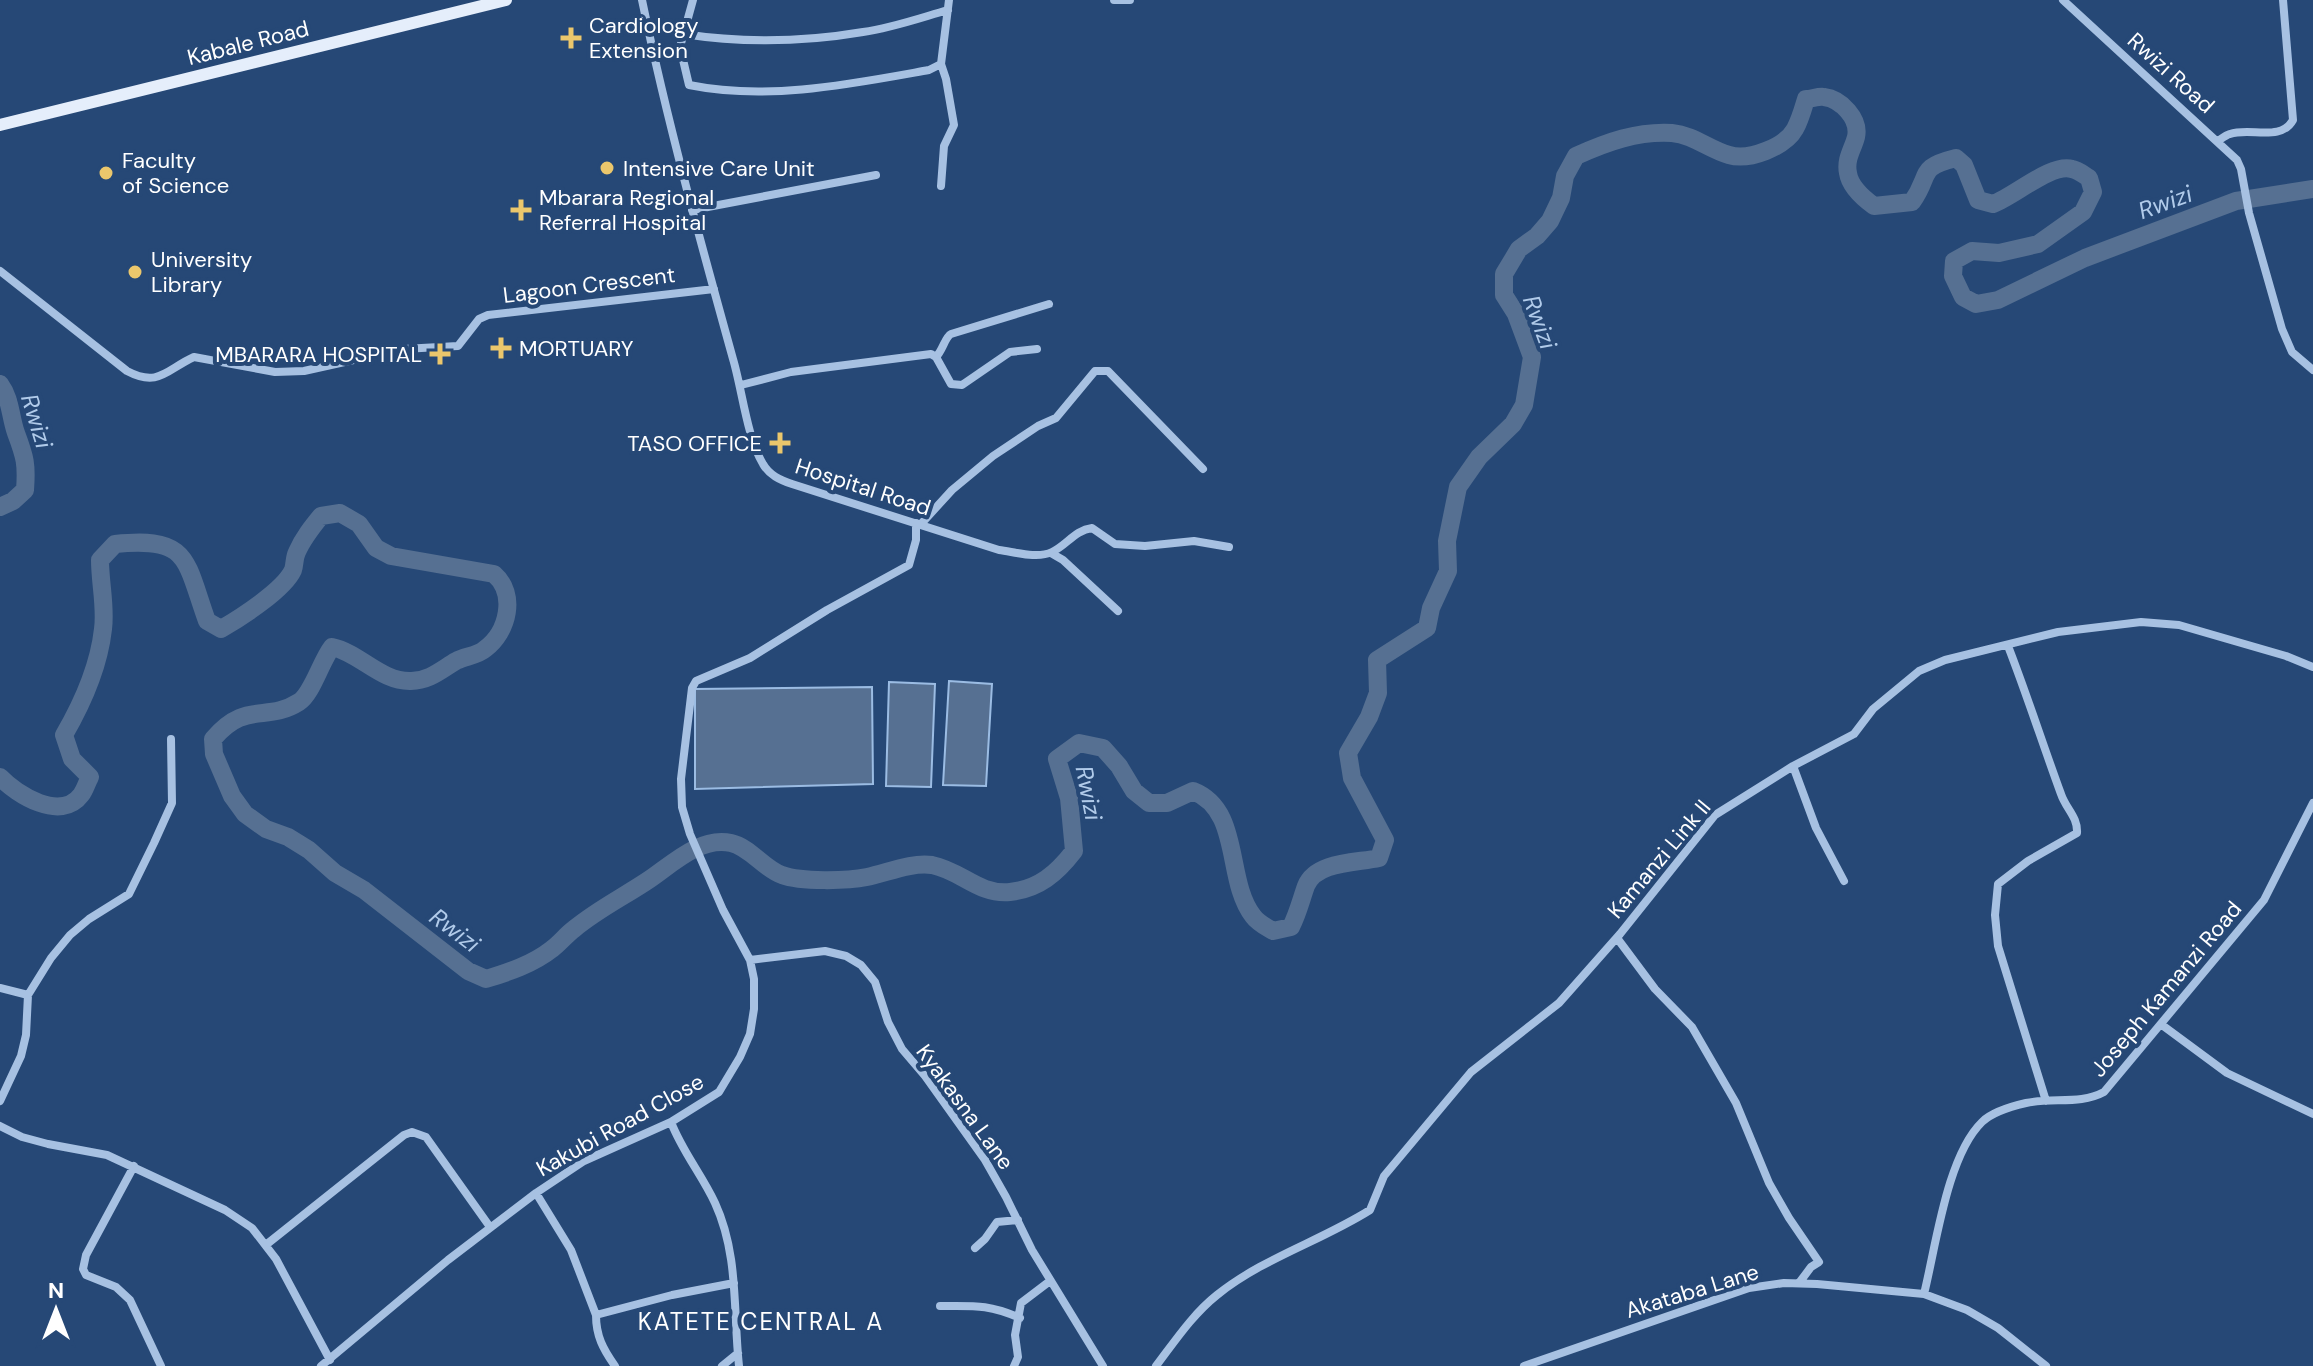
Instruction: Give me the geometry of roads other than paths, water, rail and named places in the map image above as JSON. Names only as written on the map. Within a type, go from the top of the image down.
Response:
[{"type":"main road","name":"Kabale Road","points":[[0,125],[506,0]]},
{"type":"street","name":"Hospital Road","points":[[642,0],[660,90],[756,449],[764,467],[778,479],[999,550],[1027,555],[1051,553]]},
{"type":"street","points":[[693,0],[680,47],[689,85],[757,91],[835,87],[929,70],[941,64]]},
{"type":"street","points":[[941,186],[944,146],[954,125],[941,64],[949,0]]},
{"type":"street","points":[[1114,0],[1130,0]]},
{"type":"street","name":"Rwizi Road","points":[[2063,0],[2237,160],[2282,329],[2292,352],[2313,370]]},
{"type":"street","points":[[2218,141],[2229,134],[2279,132],[2289,127],[2293,120],[2283,0]]},
{"type":"street","points":[[683,34],[721,40],[795,39],[864,32],[948,10]]},
{"type":"street","points":[[692,210],[876,175]]},
{"type":"street","name":"Lagoon Crescent","points":[[0,271],[127,371],[146,379],[163,376],[194,357],[275,372],[313,370],[403,349],[458,346],[479,319],[488,315],[714,289]]},
{"type":"street","points":[[936,357],[944,350],[946,339],[951,334],[1049,304]]},
{"type":"street","points":[[741,385],[791,372],[931,354],[936,357],[951,384],[962,385],[1010,352],[1037,349]]},
{"type":"street","points":[[918,524],[993,456],[1038,426],[1056,418],[1095,371],[1108,371],[1203,469]]},
{"type":"street","name":"Kakubi Road Close","points":[[321,1366],[536,1193],[584,1161],[671,1122],[719,1092],[750,1034],[754,979],[750,960],[703,867],[682,807],[681,779],[689,705],[696,681],[750,658],[827,610],[909,565],[918,524]]},
{"type":"street","points":[[1118,611],[1063,560],[1051,553],[1073,535],[1092,528],[1115,544],[1145,546],[1194,541],[1229,547]]},
{"type":"street","name":"Kamanzi Link II","points":[[1156,1366],[1193,1318],[1216,1295],[1277,1257],[1370,1210],[1384,1176],[1471,1072],[1559,1003],[1617,938],[1715,815],[1793,766],[1854,734],[1873,709],[1919,671],[1945,660],[2058,632],[2141,622],[2179,625],[2286,656],[2313,667]]},
{"type":"street","points":[[2008,646],[2062,798],[2078,823],[2077,833],[2070,839],[2028,861],[1998,884],[1995,915],[1998,946],[2046,1101]]},
{"type":"street","points":[[0,1101],[21,1056],[26,1035],[28,995],[70,935],[129,894],[172,803],[171,739]]},
{"type":"street","points":[[1793,766],[1816,828],[1844,881]]},
{"type":"street","name":"Joseph Kamanzi Road","points":[[1924,1294],[1954,1172],[1966,1141],[1984,1119],[2027,1102],[2091,1099],[2104,1092],[2264,900],[2313,803]]},
{"type":"street","points":[[1617,938],[1655,989],[1692,1027],[1736,1103],[1769,1183],[1819,1262],[1799,1283]]},
{"type":"street","name":"Kyakasna Lane","points":[[750,960],[825,951],[846,956],[861,965],[875,982],[888,1022],[902,1049],[985,1160],[1050,1281],[1103,1366]]},
{"type":"street","points":[[0,988],[28,995]]},
{"type":"street","points":[[2162,1025],[2227,1073],[2313,1114]]},
{"type":"street","points":[[671,1122],[678,1141],[714,1201],[730,1250],[739,1366]]},
{"type":"street","points":[[0,1126],[22,1137],[107,1155],[225,1210],[252,1228],[267,1244],[330,1360]]},
{"type":"street","points":[[267,1244],[359,1169],[412,1132],[426,1137],[490,1227]]},
{"type":"street","points":[[134,1166],[86,1255],[83,1269],[86,1275],[116,1287],[130,1300],[161,1366]]},
{"type":"street","points":[[536,1193],[571,1250],[592,1298],[602,1347],[615,1366]]},
{"type":"street","points":[[975,1248],[997,1222],[1018,1220]]},
{"type":"street","points":[[1014,1366],[1018,1357],[1015,1335],[1021,1303],[1050,1281]]},
{"type":"street","points":[[596,1315],[734,1283]]},
{"type":"street","name":"Akataba Lane","points":[[1524,1366],[1749,1288],[1784,1283],[1924,1294],[1967,1310],[1998,1328],[2046,1366]]},
{"type":"street","points":[[940,1306],[983,1305],[1020,1318]]},
{"type":"street","points":[[722,1366],[738,1353]]},
{"type":"water","points":[[949,681],[992,684],[986,786],[943,785]]},
{"type":"water","points":[[889,682],[935,684],[931,787],[886,786]]},
{"type":"water","points":[[872,687],[873,784],[695,789],[695,689]]},
{"type":"waterway","name":"Rwizi","points":[[0,777],[28,798],[51,806],[72,803],[84,791],[90,777],[72,759],[64,735],[83,697],[98,656],[104,621],[100,560],[115,544],[158,544],[181,557],[194,582],[207,621],[221,629],[281,586],[293,570],[299,547],[321,516],[340,513],[359,524],[376,548],[391,556],[494,574],[506,592],[507,602],[507,613],[499,633],[482,651],[417,681],[390,677],[332,647],[304,698],[287,708],[236,720],[213,739],[214,754],[232,796],[245,814],[266,829],[288,837],[309,850],[335,873],[364,890],[468,971],[486,979],[537,959],[592,915],[688,853],[698,847],[720,842],[738,845],[775,872],[800,879],[858,878],[924,864],[943,868],[999,892],[1039,884],[1074,851],[1069,798],[1057,759],[1079,743],[1103,748],[1119,766],[1134,791],[1149,803],[1167,803],[1193,791],[1208,800],[1219,813],[1226,829],[1244,901],[1253,916],[1273,931],[1291,927],[1311,878],[1338,864],[1379,858],[1385,840],[1352,778],[1348,753],[1369,717],[1378,693],[1377,660],[1427,628],[1431,608],[1448,571],[1447,541],[1458,487],[1479,457],[1513,424],[1524,405],[1532,357],[1516,314],[1504,295],[1504,274],[1519,249],[1537,236],[1550,221],[1561,198],[1565,176],[1576,156],[1622,138],[1659,133],[1687,136],[1729,155],[1756,154],[1775,147],[1790,136],[1806,99],[1822,97],[1837,102],[1848,111],[1855,123],[1856,137],[1847,168],[1849,178],[1858,192],[1874,206],[1912,202],[1926,173],[1935,165],[1956,158],[1964,165],[1978,200],[1993,204],[2044,175],[2063,168],[2079,171],[2089,178],[2093,192],[2083,212],[2038,244],[1999,253],[1972,251],[1954,261],[1953,276],[1963,297],[1976,304],[1998,300],[2085,258],[2236,201],[2313,189]]},
{"type":"waterway","name":"Rwizi","points":[[0,384],[8,402],[26,474],[25,490],[0,507]]},
{"type":"place","name":"Cardiology Extension","points":[[571,38]]},
{"type":"place","name":"Intensive Care Unit","points":[[607,168]]},
{"type":"place","name":"Faculty of Science","points":[[106,173]]},
{"type":"place","name":"Mbarara Regional Referral Hospital","points":[[521,210]]},
{"type":"place","name":"University Library","points":[[135,272]]},
{"type":"place","name":"MORTUARY","points":[[501,348]]},
{"type":"place","name":"MBARARA HOSPITAL","points":[[440,354]]},
{"type":"place","name":"TASO OFFICE","points":[[780,443]]},
{"type":"district","name":"KATETE CENTRAL A","points":[[761,1321]]}]
